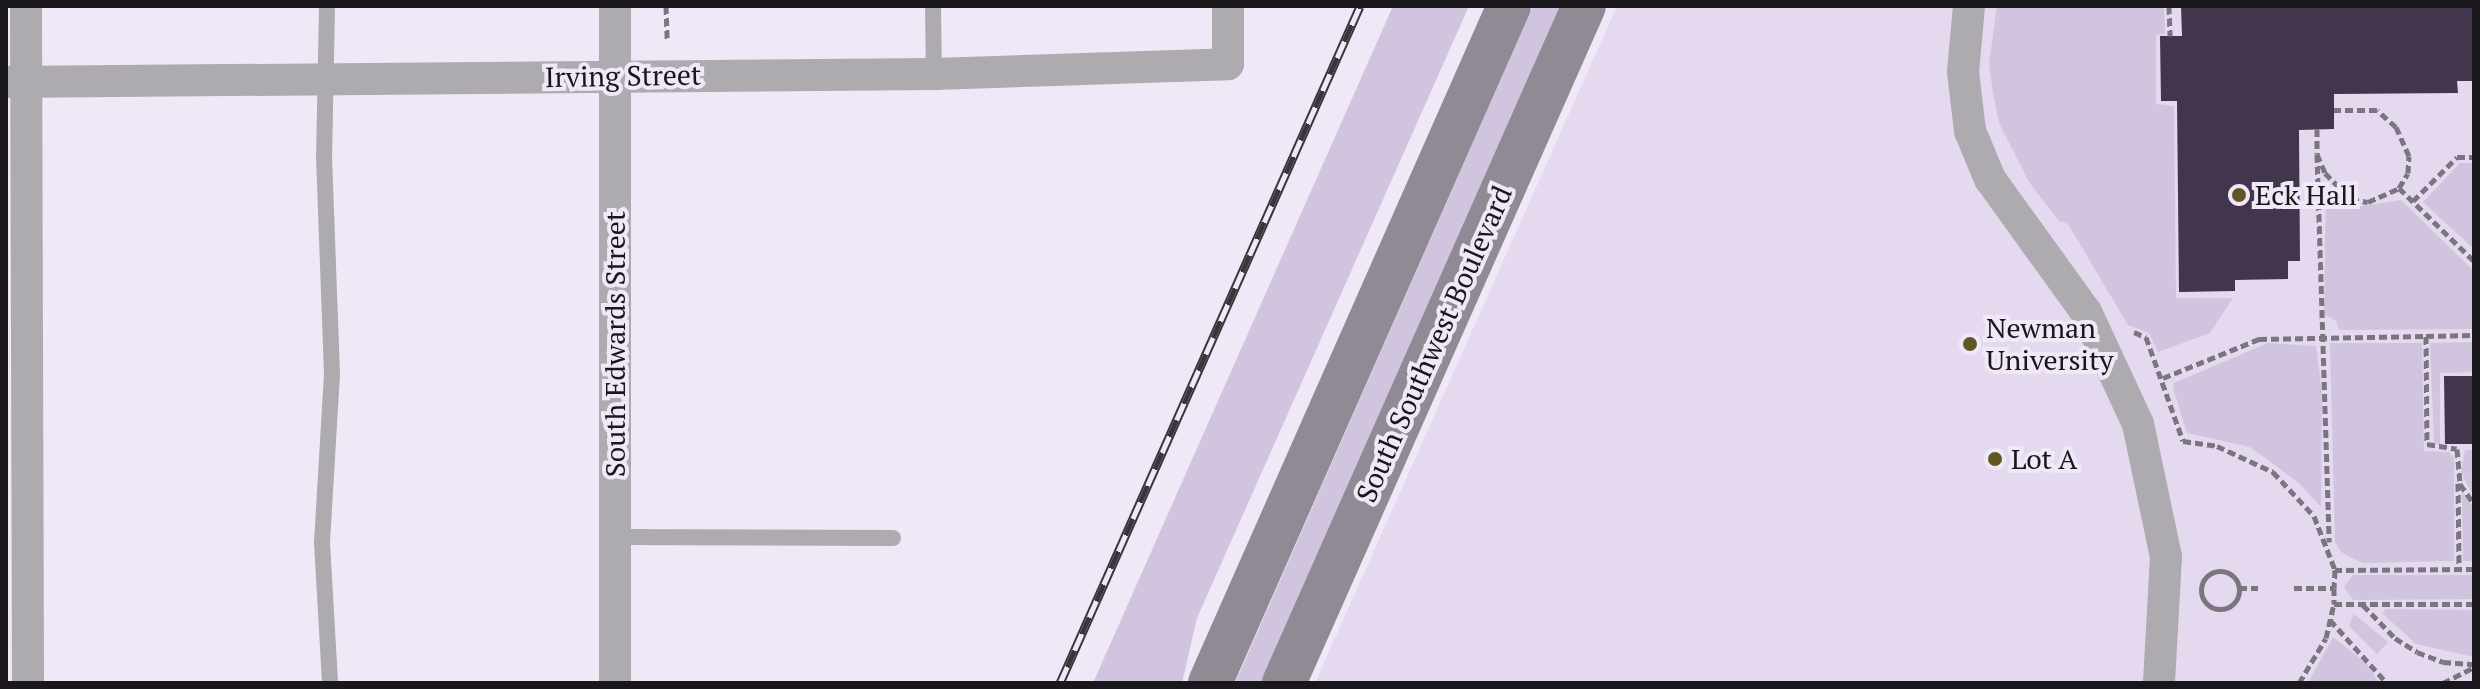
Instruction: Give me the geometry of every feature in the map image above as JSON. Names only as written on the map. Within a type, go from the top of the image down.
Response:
[{"type":"main road","points":[[1210,683],[1509,6]]},
{"type":"main road","name":"South Southwest Boulevard","points":[[1284,683],[1584,6]]},
{"type":"street","points":[[26,6],[16,82],[28,683]]},
{"type":"street","name":"South Edwards Street","points":[[615,6],[615,683]]},
{"type":"street","name":"Irving Street","points":[[16,82],[934,74],[1228,64],[1228,6]]},
{"type":"street","points":[[1969,6],[1963,72],[1970,131],[1990,179],[2086,312],[2138,424],[2166,557],[2159,683]]},
{"type":"lane","points":[[327,6],[328,79],[324,156],[332,374],[322,543],[330,683]]},
{"type":"lane","points":[[933,6],[934,74]]},
{"type":"lane","points":[[615,537],[893,538]]},
{"type":"path","points":[[666,6],[667,39]]},
{"type":"path","points":[[2169,6],[2170,36]]},
{"type":"path","points":[[2317,154],[2325,173],[2351,199],[2368,202],[2399,188],[2408,173],[2409,156],[2396,127],[2377,110],[2334,110]]},
{"type":"path","points":[[2299,683],[2310,670],[2334,604],[2327,393],[2320,338],[2317,129]]},
{"type":"path","points":[[2413,202],[2457,157],[2474,157]]},
{"type":"path","points":[[2399,188],[2474,261]]},
{"type":"path","points":[[2127,328],[2146,337],[2183,441],[2217,446],[2273,472],[2314,516],[2330,547]]},
{"type":"path","points":[[2163,378],[2259,339],[2474,335]]},
{"type":"path","points":[[2426,336],[2427,444],[2457,449],[2459,569]]},
{"type":"path","points":[[2458,470],[2474,504]]},
{"type":"path","points":[[2335,570],[2474,569]]},
{"type":"path","points":[[2219,571],[2231,574],[2239,588],[2235,602],[2219,609],[2207,605],[2201,590],[2207,576],[2219,571]]},
{"type":"path","points":[[2239,588],[2258,588]]},
{"type":"path","points":[[2294,588],[2334,588]]},
{"type":"path","points":[[2334,604],[2474,604]]},
{"type":"path","points":[[2362,604],[2395,638],[2417,652],[2443,662],[2474,666]]},
{"type":"path","points":[[2330,620],[2387,683]]},
{"type":"path","points":[[2443,683],[2474,666]]},
{"type":"shaded area","points":[[1393,6],[1469,6],[1197,618],[1182,683],[1093,683]]},
{"type":"shaded area","points":[[1533,6],[1568,6],[1264,683],[1235,683]]},
{"type":"shaded area","name":"Newman University","points":[[1617,6],[2474,6],[2474,683],[1315,683]]},
{"type":"shaded area","points":[[1997,6],[2164,6],[2165,34],[2156,35],[2156,104],[2174,106],[2176,298],[2233,298],[2210,333],[2158,352],[2149,333],[2128,325],[2068,224],[2059,221],[2029,182],[1999,123],[1993,93],[1989,63]]},
{"type":"shaded area","points":[[2460,163],[2474,163],[2474,249],[2423,202]]},
{"type":"shaded area","points":[[2326,187],[2361,206],[2401,200],[2474,271],[2474,329],[2339,330],[2336,321],[2324,314]]},
{"type":"shaded area","points":[[2474,342],[2474,372],[2440,373],[2440,444],[2434,444],[2430,343]]},
{"type":"shaded area","points":[[2268,343],[2316,346],[2322,392],[2321,507],[2299,483],[2250,447],[2187,433],[2174,383]]},
{"type":"shaded area","points":[[2330,343],[2422,343],[2424,451],[2449,452],[2454,458],[2454,561],[2362,563],[2341,552],[2335,542]]},
{"type":"shaded area","points":[[2465,450],[2474,450],[2474,497],[2461,472]]},
{"type":"shaded area","points":[[2462,492],[2474,508],[2474,561],[2463,561]]},
{"type":"shaded area","points":[[2353,575],[2474,575],[2474,599],[2353,600],[2344,587]]},
{"type":"shaded area","points":[[2386,609],[2474,610],[2474,657],[2416,644],[2382,613]]},
{"type":"shaded area","points":[[2354,614],[2388,642],[2377,654],[2349,626]]},
{"type":"shaded area","points":[[2333,637],[2366,663],[2379,683],[2308,683]]},
{"type":"building","name":"Eck Hall","points":[[2181,6],[2474,6],[2474,81],[2457,81],[2458,93],[2334,94],[2334,129],[2299,130],[2300,261],[2288,261],[2288,279],[2235,280],[2235,291],[2179,292],[2177,101],[2161,101],[2160,36],[2182,36]]},
{"type":"building","points":[[2444,376],[2474,376],[2474,444],[2445,444]]},
{"type":"railway","points":[[1060,683],[1360,6]]},
{"type":"place","name":"Eck Hall","points":[[2239,195]]},
{"type":"place","name":"Newman University","points":[[1970,344]]},
{"type":"place","name":"Lot A","points":[[1995,459]]}]
